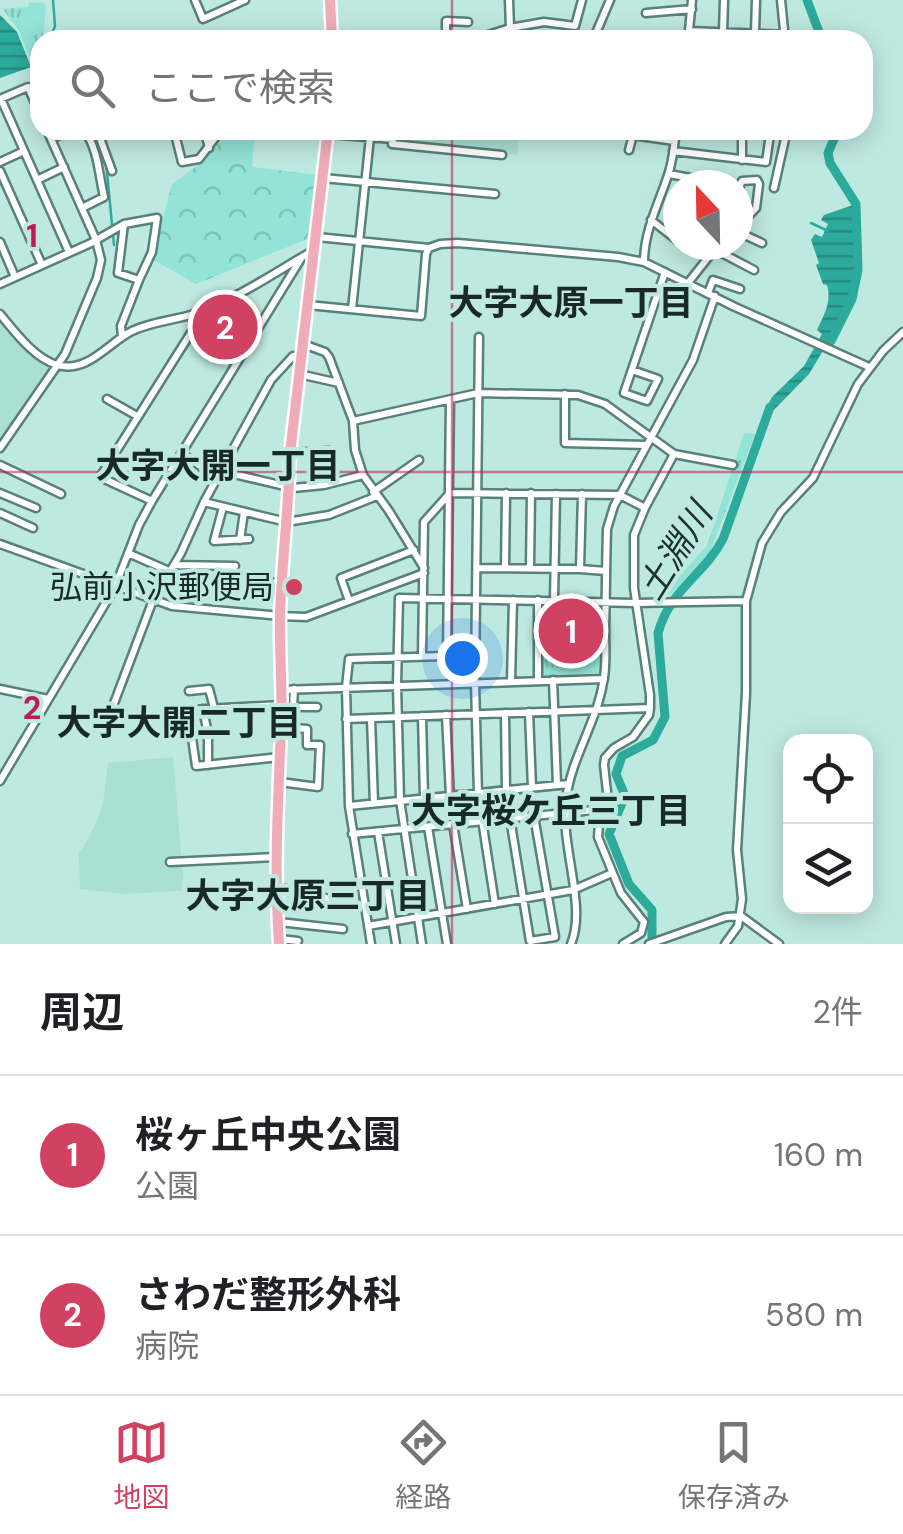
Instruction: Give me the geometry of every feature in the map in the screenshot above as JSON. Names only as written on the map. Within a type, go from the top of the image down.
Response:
[{"type":"main road","points":[[330,0],[332,30]]},
{"type":"main road","points":[[278,942],[276,857],[282,705],[288,690],[280,616],[281,583],[290,453],[327,140]]},
{"type":"street","points":[[194,0],[203,19],[245,0]]},
{"type":"street","points":[[509,0],[510,28]]},
{"type":"street","points":[[504,30],[544,22],[575,26],[582,0]]},
{"type":"street","points":[[600,30],[610,0]]},
{"type":"street","points":[[723,30],[724,0]]},
{"type":"street","points":[[755,30],[756,0]]},
{"type":"street","points":[[781,0],[784,30]]},
{"type":"street","points":[[646,13],[692,5],[690,30]]},
{"type":"street","points":[[446,30],[446,21],[468,22]]},
{"type":"street","points":[[30,92],[28,87],[0,99],[69,252]]},
{"type":"street","points":[[0,448],[66,354],[102,260],[51,140]]},
{"type":"street","points":[[82,208],[104,197],[90,140]]},
{"type":"street","points":[[101,140],[112,171]]},
{"type":"street","points":[[176,140],[182,162],[199,158],[214,140]]},
{"type":"street","points":[[207,140],[209,148]]},
{"type":"street","points":[[352,309],[370,140]]},
{"type":"street","points":[[393,140],[392,144],[502,155]]},
{"type":"street","points":[[629,150],[632,140]]},
{"type":"street","points":[[657,140],[766,162],[769,140]]},
{"type":"street","points":[[670,170],[675,140]]},
{"type":"street","points":[[742,140],[742,160]]},
{"type":"street","points":[[774,188],[784,140]]},
{"type":"street","points":[[0,162],[24,151]]},
{"type":"street","points":[[36,180],[64,167]]},
{"type":"street","points":[[0,171],[42,265]]},
{"type":"street","points":[[323,178],[495,194]]},
{"type":"street","points":[[753,181],[759,184],[753,212]]},
{"type":"street","points":[[644,262],[651,220],[663,189]]},
{"type":"street","points":[[0,196],[9,191]]},
{"type":"street","points":[[0,284],[124,224],[157,218],[152,252],[121,326],[122,337]]},
{"type":"street","points":[[651,220],[663,230]]},
{"type":"street","points":[[124,224],[118,272],[139,280]]},
{"type":"street","points":[[753,238],[762,243]]},
{"type":"street","points":[[0,781],[115,587],[152,501],[302,257],[316,243],[359,241],[430,248],[458,243],[644,262],[869,368]]},
{"type":"street","points":[[1,248],[15,277]]},
{"type":"street","points":[[308,305],[420,316],[426,254],[430,248]]},
{"type":"street","points":[[0,314],[26,344],[57,365],[84,362],[136,330],[206,310],[302,257]]},
{"type":"street","points":[[688,284],[706,260]]},
{"type":"street","points":[[737,260],[754,270]]},
{"type":"street","points":[[632,370],[658,379],[647,401],[624,393],[664,272]]},
{"type":"street","points":[[571,944],[577,924],[565,812],[568,784],[604,678],[610,516],[693,360],[713,280],[740,289]]},
{"type":"street","points":[[152,501],[100,477],[206,310]]},
{"type":"street","points":[[725,944],[741,916],[742,883],[736,850],[746,693],[746,601],[766,533],[813,478],[869,368],[903,332]]},
{"type":"street","points":[[480,338],[475,682],[478,794],[495,904]]},
{"type":"street","points":[[109,724],[153,600],[271,380],[302,350],[325,352],[329,357],[353,421],[355,450],[363,475],[424,571]]},
{"type":"street","points":[[300,374],[338,383]]},
{"type":"street","points":[[353,421],[478,394],[586,396],[605,404],[648,442],[674,454],[733,465]]},
{"type":"street","points":[[565,394],[565,443],[648,442]]},
{"type":"street","points":[[107,399],[137,416]]},
{"type":"street","points":[[447,656],[450,400]]},
{"type":"street","points":[[290,453],[329,451]]},
{"type":"street","points":[[181,454],[219,474],[289,488],[324,485],[363,475]]},
{"type":"street","points":[[623,944],[641,933],[644,922],[621,893],[598,837],[608,801],[604,765],[614,748],[633,737],[649,715],[650,696],[635,603],[634,535],[674,454]]},
{"type":"street","points":[[204,502],[287,522],[329,515],[375,494],[419,460]]},
{"type":"street","points":[[0,465],[61,494]]},
{"type":"street","points":[[422,656],[424,522],[450,493],[620,495],[645,508]]},
{"type":"street","points":[[505,568],[506,493]]},
{"type":"street","points":[[530,568],[531,493]]},
{"type":"street","points":[[0,494],[36,508]]},
{"type":"street","points":[[554,600],[556,494]]},
{"type":"street","points":[[580,570],[582,494]]},
{"type":"street","points":[[222,507],[214,541],[244,540],[244,512]]},
{"type":"street","points":[[0,513],[33,528]]},
{"type":"street","points":[[0,544],[115,587],[188,609],[280,616],[306,617],[424,571]]},
{"type":"street","points":[[349,601],[341,578],[414,550]]},
{"type":"street","points":[[128,553],[169,571],[281,583]]},
{"type":"street","points":[[169,571],[236,566]]},
{"type":"street","points":[[476,568],[606,571]]},
{"type":"street","points":[[422,944],[400,800],[398,598],[746,601]]},
{"type":"street","points":[[511,682],[513,600]]},
{"type":"street","points":[[538,600],[538,681]]},
{"type":"street","points":[[371,944],[349,806],[349,659],[475,655]]},
{"type":"street","points":[[317,708],[293,708],[288,690],[604,678]]},
{"type":"street","points":[[553,680],[557,786]]},
{"type":"street","points":[[0,689],[48,699]]},
{"type":"street","points":[[189,690],[209,689],[214,708]]},
{"type":"street","points":[[280,757],[196,766],[188,710],[282,705]]},
{"type":"street","points":[[202,708],[208,734],[208,765]]},
{"type":"street","points":[[346,719],[650,708]]},
{"type":"street","points":[[529,712],[532,788]]},
{"type":"street","points":[[504,713],[506,790]]},
{"type":"street","points":[[446,715],[450,796]]},
{"type":"street","points":[[422,716],[424,798]]},
{"type":"street","points":[[371,718],[374,803]]},
{"type":"street","points":[[279,782],[318,788],[320,744],[306,744],[307,729],[282,727]]},
{"type":"street","points":[[349,806],[568,784]]},
{"type":"street","points":[[352,834],[605,809]]},
{"type":"street","points":[[510,818],[530,942],[555,937],[534,816]]},
{"type":"street","points":[[453,824],[467,909]]},
{"type":"street","points":[[428,826],[447,944]]},
{"type":"street","points":[[378,832],[396,944]]},
{"type":"street","points":[[170,862],[276,857]]},
{"type":"street","points":[[368,926],[573,890],[612,873]]},
{"type":"street","points":[[276,886],[348,903]]},
{"type":"street","points":[[652,943],[726,917],[741,916],[779,944]]},
{"type":"street","points":[[277,922],[343,929]]},
{"type":"street","points":[[278,942],[298,941]]},
{"type":"shaded area","points":[[0,15],[17,32],[30,67],[0,78]]},
{"type":"shaded area","points":[[396,140],[519,140],[517,155],[396,143]]},
{"type":"shaded area","points":[[853,205],[854,287],[830,346],[769,415],[764,412],[772,397],[804,366],[822,334],[817,330],[829,297],[811,240],[815,234],[822,237],[828,224],[821,220],[824,215]]},
{"type":"shaded area","points":[[0,319],[22,345],[52,367],[0,443]]},
{"type":"shaded area","points":[[173,757],[181,891],[124,894],[80,889],[79,853],[98,819],[108,763]]},
{"type":"green space","points":[[29,2],[46,6],[44,30],[30,30],[30,57],[19,31],[3,9],[28,7]]},
{"type":"green space","points":[[221,140],[254,140],[252,167],[319,175],[312,237],[196,284],[152,259],[172,184],[198,165]]},
{"type":"green space","points":[[744,433],[755,434],[710,552],[670,595],[659,597],[707,546]]},
{"type":"green space","points":[[541,606],[602,609],[601,673],[540,676]]},
{"type":"waterway","points":[[53,0],[54,30]]},
{"type":"waterway","name":"土淵川","points":[[807,0],[818,30]]},
{"type":"waterway","name":"土淵川","points":[[827,344],[852,299],[858,270],[856,204],[830,163],[828,153],[834,140]]},
{"type":"waterway","points":[[106,162],[114,245]]},
{"type":"waterway","points":[[811,223],[828,231]]},
{"type":"waterway","name":"土淵川","points":[[652,944],[652,910],[629,884],[609,834],[625,796],[616,774],[622,756],[653,740],[665,717],[658,633],[663,618],[723,539],[770,407]]},
{"type":"place","name":"さわだ整形外科","points":[[225,327]]},
{"type":"place","name":"弘前小沢郵便局","points":[[294,587]]},
{"type":"place","name":"桜ヶ丘中央公園","points":[[571,631]]},
{"type":"district","name":"大字大原一丁目","points":[[571,303]]},
{"type":"district","name":"大字大開一丁目","points":[[218,466]]},
{"type":"district","name":"大字大開二丁目","points":[[179,723]]},
{"type":"district","name":"大字桜ケ丘三丁目","points":[[551,811]]},
{"type":"district","name":"大字大原三丁目","points":[[308,896]]}]
